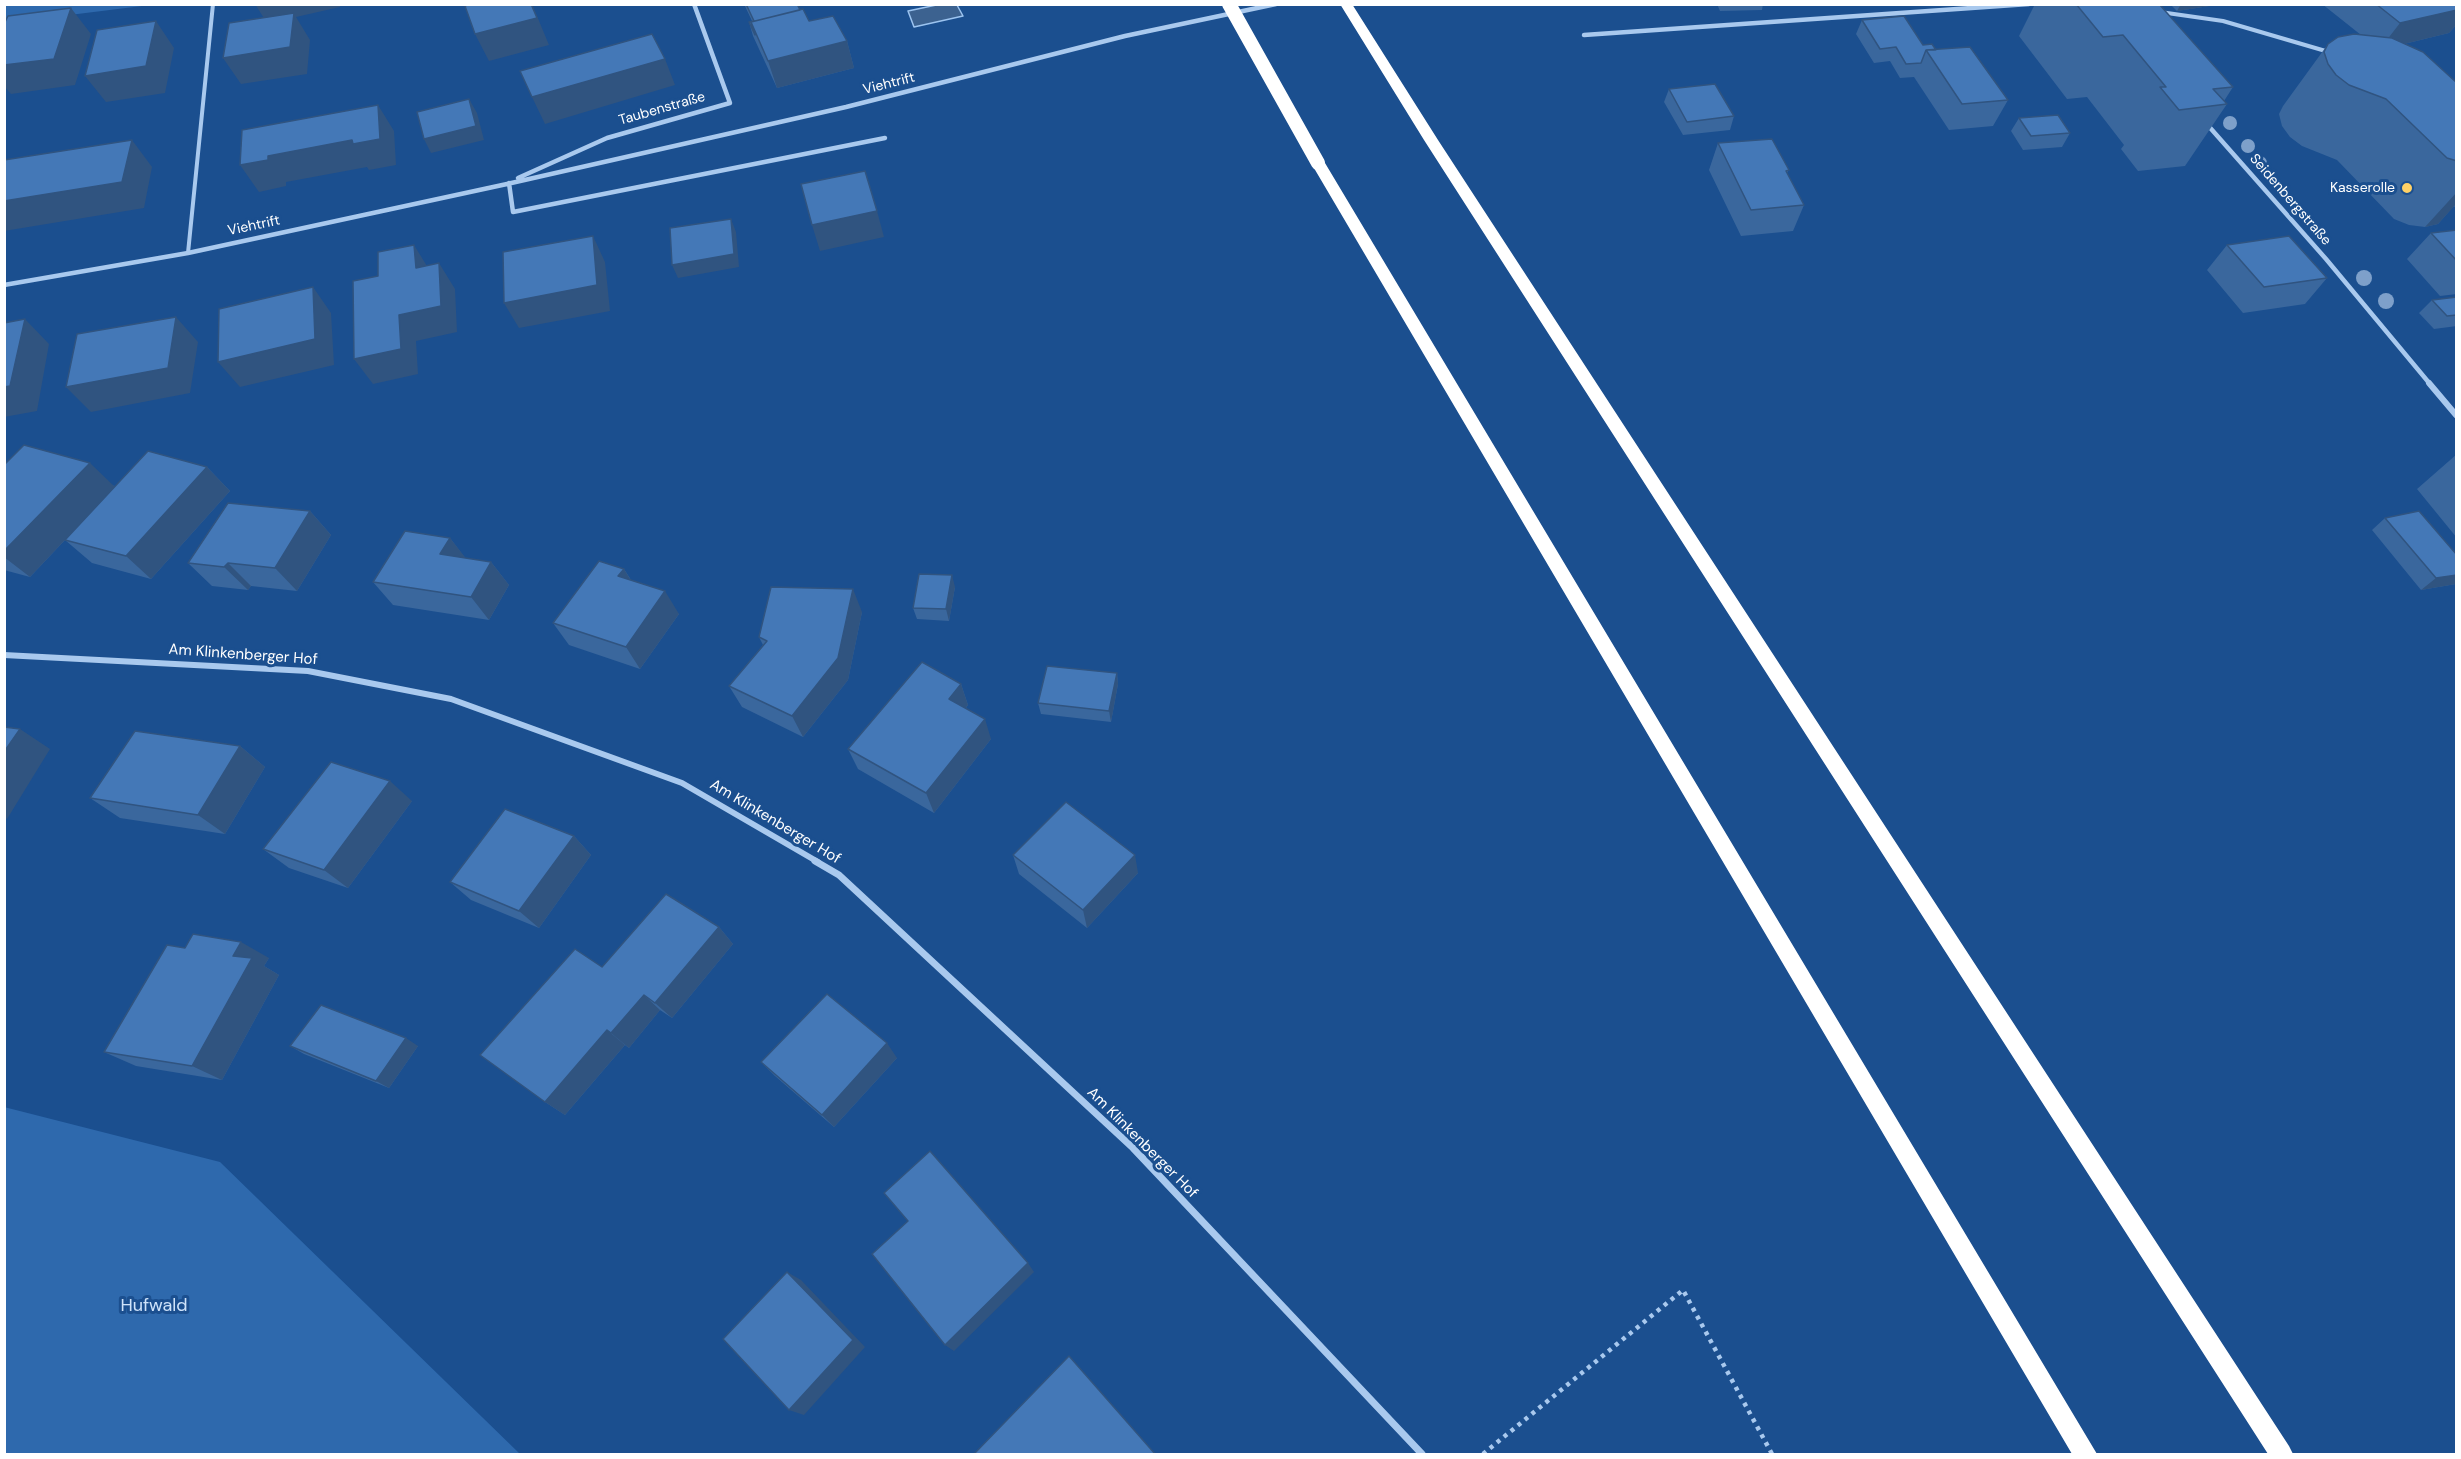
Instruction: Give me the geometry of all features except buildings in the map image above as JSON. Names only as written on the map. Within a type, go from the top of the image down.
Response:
[{"type":"highway","points":[[1229,4],[1318,163],[2085,1455]]},
{"type":"highway","points":[[1347,4],[1431,140],[2281,1455]]},
{"type":"street","name":"Taubenstraße","points":[[507,184],[607,138],[729,103],[694,4]]},
{"type":"street","name":"Viehtrift","points":[[4,285],[188,253],[507,184],[846,107],[1125,36],[1276,4]]},
{"type":"street","points":[[1584,35],[2029,4]]},
{"type":"street","name":"Seidenbergstraße","points":[[2200,117],[2326,259],[2457,415]]},
{"type":"street","points":[[507,184],[513,212],[885,138]]},
{"type":"street","name":"Am Klinkenberger Hof","points":[[4,655],[308,671],[451,699],[682,783],[839,875],[1132,1148],[1422,1455]]},
{"type":"lane","points":[[188,253],[213,4]]},
{"type":"lane","points":[[2154,12],[2237,25],[2287,37],[2330,52]]},
{"type":"path","points":[[1483,1455],[1683,1290],[1772,1455]]},
{"type":"green space","points":[[5,4],[150,5],[5,23]]},
{"type":"green space","name":"Hufwald","points":[[4,1107],[220,1162],[520,1454],[5,1454]]},
{"type":"shaded area","points":[[941,4],[957,5],[963,16],[914,27],[908,11]]},
{"type":"place","name":"Kasserolle","points":[[2407,188]]}]
